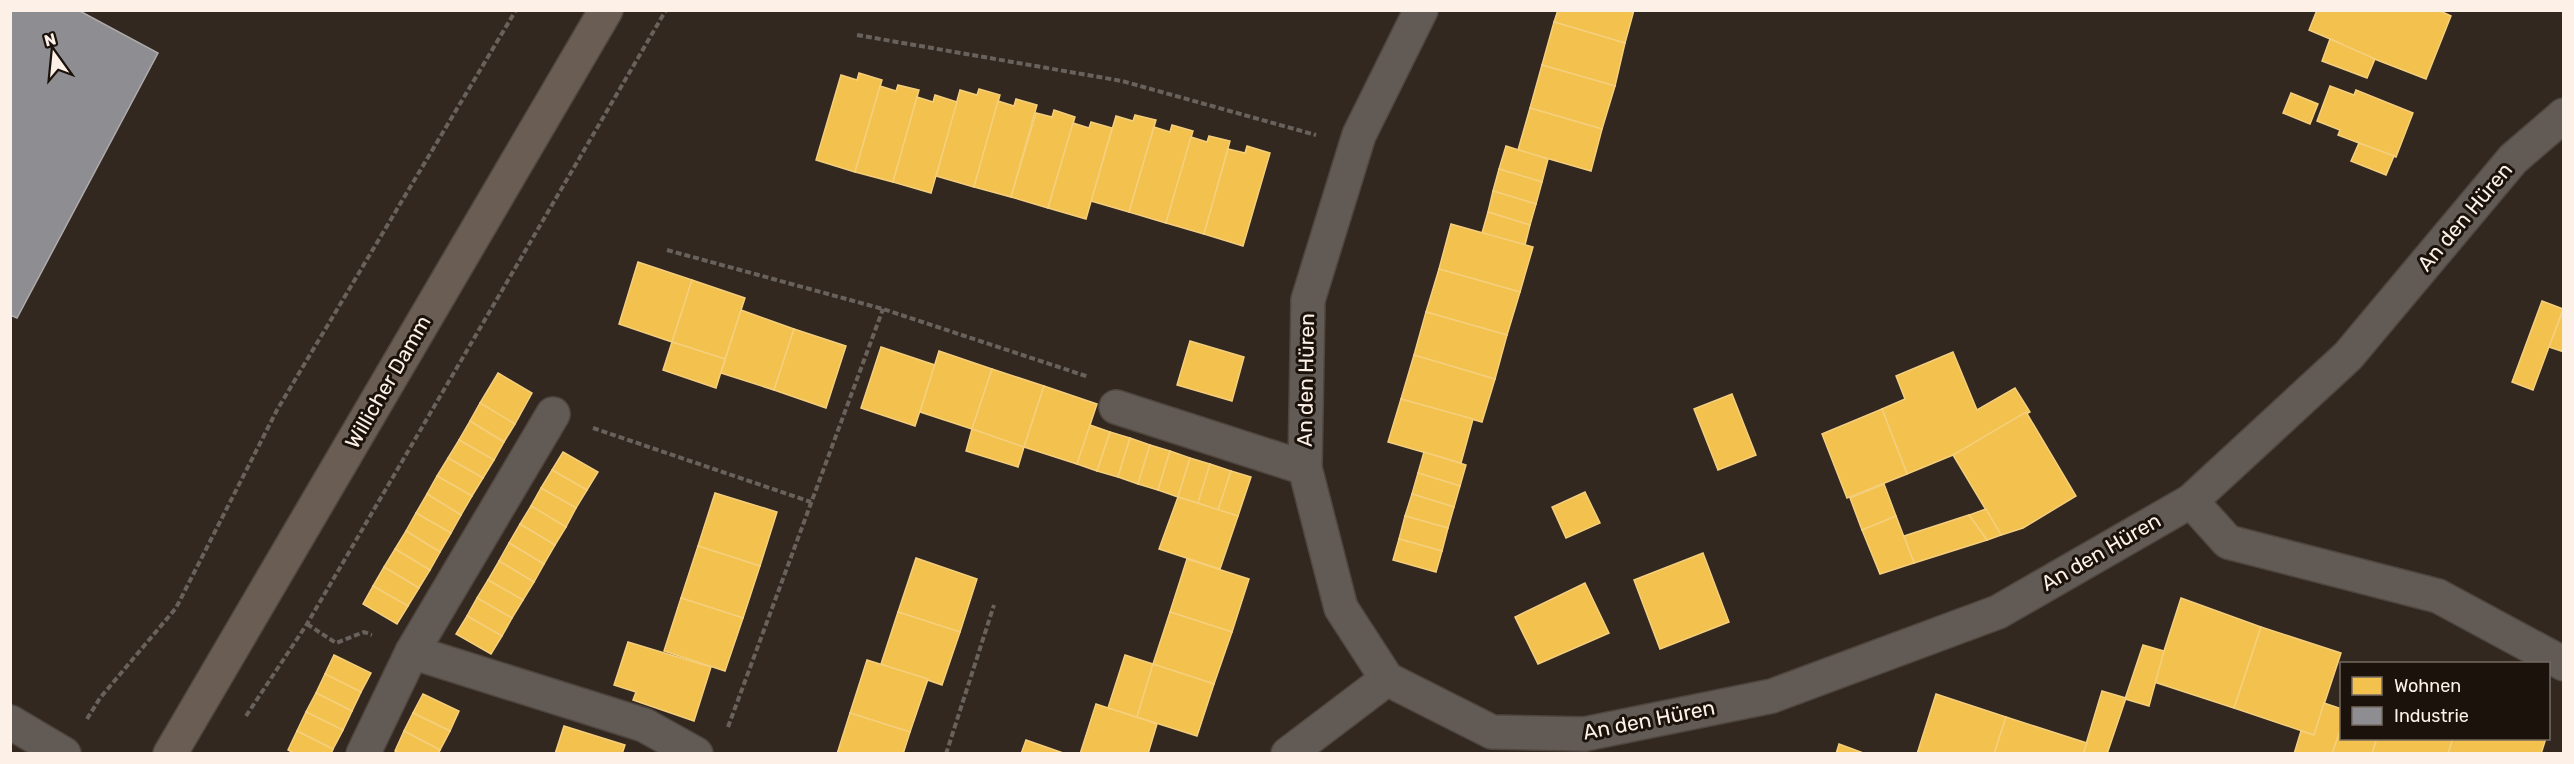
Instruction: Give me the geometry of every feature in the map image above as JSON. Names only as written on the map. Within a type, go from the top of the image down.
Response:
[{"type":"main road","name":"Willicher Damm","points":[[170,753],[606,10]]},
{"type":"street","name":"An den Hüren","points":[[1420,10],[1356,146],[1308,300],[1305,468],[1341,608],[1387,679],[1492,732],[1585,734],[1772,696],[1998,612],[2190,501],[2348,356],[2513,159],[2564,115]]},
{"type":"street","points":[[1116,407],[1305,468]]},
{"type":"street","points":[[363,753],[412,652],[553,414]]},
{"type":"street","points":[[2190,501],[2228,542],[2438,596],[2564,664]]},
{"type":"street","points":[[412,652],[644,725],[696,753]]},
{"type":"street","points":[[1288,753],[1387,679]]},
{"type":"street","points":[[10,722],[64,753]]},
{"type":"path","points":[[83,726],[100,698],[176,608],[277,410],[516,10]]},
{"type":"path","points":[[245,716],[307,624],[666,10]]},
{"type":"path","points":[[857,35],[1122,81],[1356,146]]},
{"type":"path","points":[[667,250],[883,309],[1107,383],[1116,407]]},
{"type":"path","points":[[726,732],[883,309]]},
{"type":"path","points":[[553,414],[811,501]]},
{"type":"path","points":[[946,753],[994,604]]},
{"type":"path","points":[[307,624],[336,643],[364,632],[412,652]]},
{"type":"building: Wohnen","points":[[1558,10],[1634,10],[1625,43],[1554,22]]},
{"type":"building: Wohnen","points":[[2317,10],[2438,10],[2451,16],[2426,79],[2341,46],[2342,44],[2309,30]]},
{"type":"building: Wohnen","points":[[1554,22],[1625,43],[1615,86],[1542,65]]},
{"type":"building: Wohnen","points":[[2330,39],[2375,59],[2367,78],[2322,61]]},
{"type":"building: Wohnen","points":[[1542,65],[1615,86],[1602,129],[1530,108]]},
{"type":"building: Wohnen","points":[[859,73],[882,80],[855,172],[816,160],[841,75],[857,80]]},
{"type":"building: Wohnen","points":[[898,85],[919,90],[893,182],[855,172],[880,86],[896,91]]},
{"type":"building: Wohnen","points":[[2330,86],[2354,95],[2356,90],[2413,113],[2396,157],[2338,135],[2340,130],[2317,121]]},
{"type":"building: Wohnen","points":[[979,89],[1000,95],[974,187],[936,176],[960,90],[977,95]]},
{"type":"building: Wohnen","points":[[2291,93],[2318,104],[2310,124],[2283,113]]},
{"type":"building: Wohnen","points":[[935,95],[957,102],[931,193],[893,182],[917,97],[933,102]]},
{"type":"building: Wohnen","points":[[1016,99],[1037,105],[1011,197],[974,187],[998,101],[1014,106]]},
{"type":"building: Wohnen","points":[[1530,108],[1602,129],[1591,171],[1518,150]]},
{"type":"building: Wohnen","points":[[1054,110],[1075,117],[1048,208],[1011,197],[1036,113],[1052,117]]},
{"type":"building: Wohnen","points":[[1135,115],[1156,120],[1129,212],[1091,201],[1116,116],[1133,121]]},
{"type":"building: Wohnen","points":[[1091,122],[1112,128],[1086,219],[1048,208],[1073,123],[1089,128]]},
{"type":"building: Wohnen","points":[[1172,125],[1193,131],[1166,223],[1129,212],[1154,127],[1170,132]]},
{"type":"building: Wohnen","points":[[1209,136],[1230,141],[1204,234],[1166,223],[1191,137],[1207,142]]},
{"type":"building: Wohnen","points":[[2359,143],[2394,156],[2386,175],[2351,161]]},
{"type":"building: Wohnen","points":[[1247,146],[1270,153],[1243,246],[1204,234],[1228,149],[1245,153]]},
{"type":"building: Wohnen","points":[[1506,146],[1548,159],[1542,182],[1499,169]]},
{"type":"building: Wohnen","points":[[1499,169],[1542,182],[1536,204],[1493,191]]},
{"type":"building: Wohnen","points":[[1493,191],[1536,204],[1530,225],[1488,212]]},
{"type":"building: Wohnen","points":[[1488,212],[1530,225],[1525,245],[1482,233]]},
{"type":"building: Wohnen","points":[[1451,224],[1533,247],[1520,292],[1439,269]]},
{"type":"building: Wohnen","points":[[638,262],[692,280],[672,342],[619,324]]},
{"type":"building: Wohnen","points":[[1439,269],[1520,292],[1507,335],[1426,312]]},
{"type":"building: Wohnen","points":[[692,280],[745,298],[725,359],[672,342]]},
{"type":"building: Wohnen","points":[[2542,301],[2563,309],[2533,390],[2512,382]]},
{"type":"building: Wohnen","points":[[2564,308],[2564,352],[2549,347]]},
{"type":"building: Wohnen","points":[[741,310],[794,329],[774,390],[721,373]]},
{"type":"building: Wohnen","points":[[1426,312],[1507,335],[1495,379],[1414,355]]},
{"type":"building: Wohnen","points":[[794,329],[846,346],[826,408],[774,390]]},
{"type":"building: Wohnen","points":[[1190,341],[1244,357],[1232,401],[1177,385]]},
{"type":"building: Wohnen","points":[[672,342],[725,359],[716,388],[663,370]]},
{"type":"building: Wohnen","points":[[881,347],[935,365],[915,426],[861,408]]},
{"type":"building: Wohnen","points":[[939,351],[992,369],[972,429],[920,412]]},
{"type":"building: Wohnen","points":[[1953,352],[1977,410],[2015,388],[2030,412],[1953,455],[1907,474],[1882,409],[1905,399],[1896,376]]},
{"type":"building: Wohnen","points":[[1414,355],[1495,379],[1482,422],[1401,399]]},
{"type":"building: Wohnen","points":[[992,369],[1044,386],[1024,447],[972,429]]},
{"type":"building: Wohnen","points":[[498,373],[532,393],[515,424],[480,403]]},
{"type":"building: Wohnen","points":[[1044,386],[1097,404],[1077,464],[1024,447]]},
{"type":"building: Wohnen","points":[[1732,394],[1756,455],[1718,470],[1694,409]]},
{"type":"building: Wohnen","points":[[1401,399],[1473,419],[1461,463],[1388,442]]},
{"type":"building: Wohnen","points":[[480,403],[515,424],[504,442],[470,421]]},
{"type":"building: Wohnen","points":[[1882,409],[1907,474],[1847,498],[1822,434]]},
{"type":"building: Wohnen","points":[[2026,412],[2076,496],[2023,528],[2001,535],[1953,455]]},
{"type":"building: Wohnen","points":[[470,421],[504,442],[494,460],[459,440]]},
{"type":"building: Wohnen","points":[[1090,425],[1110,432],[1097,471],[1077,464]]},
{"type":"building: Wohnen","points":[[972,429],[1024,447],[1018,467],[966,451]]},
{"type":"building: Wohnen","points":[[1110,432],[1130,438],[1118,477],[1097,471]]},
{"type":"building: Wohnen","points":[[1130,438],[1150,445],[1138,484],[1118,477]]},
{"type":"building: Wohnen","points":[[459,440],[494,460],[483,478],[448,458]]},
{"type":"building: Wohnen","points":[[1150,445],[1170,451],[1158,490],[1138,484]]},
{"type":"building: Wohnen","points":[[1170,451],[1190,458],[1178,497],[1158,490]]},
{"type":"building: Wohnen","points":[[563,452],[598,472],[587,490],[552,470]]},
{"type":"building: Wohnen","points":[[1424,452],[1466,465],[1460,486],[1418,473]]},
{"type":"building: Wohnen","points":[[448,458],[483,478],[472,496],[437,476]]},
{"type":"building: Wohnen","points":[[1190,458],[1210,464],[1198,503],[1178,497]]},
{"type":"building: Wohnen","points":[[1210,464],[1231,471],[1218,510],[1198,503]]},
{"type":"building: Wohnen","points":[[552,470],[587,490],[576,508],[541,488]]},
{"type":"building: Wohnen","points":[[1231,471],[1251,477],[1238,516],[1218,510]]},
{"type":"building: Wohnen","points":[[1418,473],[1460,486],[1454,507],[1412,494]]},
{"type":"building: Wohnen","points":[[437,476],[472,496],[461,515],[427,494]]},
{"type":"building: Wohnen","points":[[1884,484],[1896,516],[1862,530],[1850,498]]},
{"type":"building: Wohnen","points":[[541,488],[576,508],[566,527],[531,506]]},
{"type":"building: Wohnen","points":[[1585,492],[1600,523],[1566,538],[1552,507]]},
{"type":"building: Wohnen","points":[[715,493],[777,512],[760,566],[698,546]]},
{"type":"building: Wohnen","points":[[427,494],[461,515],[451,533],[416,513]]},
{"type":"building: Wohnen","points":[[1412,494],[1454,507],[1448,528],[1405,516]]},
{"type":"building: Wohnen","points":[[1178,497],[1238,516],[1220,569],[1159,549]]},
{"type":"building: Wohnen","points":[[531,506],[566,527],[555,545],[520,524]]},
{"type":"building: Wohnen","points":[[1986,509],[2001,535],[1987,540],[1969,515]]},
{"type":"building: Wohnen","points":[[416,513],[451,533],[440,552],[406,531]]},
{"type":"building: Wohnen","points":[[1969,515],[1987,540],[1914,563],[1904,536]]},
{"type":"building: Wohnen","points":[[1405,516],[1448,528],[1442,551],[1399,539]]},
{"type":"building: Wohnen","points":[[1896,516],[1914,563],[1880,574],[1862,530]]},
{"type":"building: Wohnen","points":[[520,524],[555,545],[544,564],[509,543]]},
{"type":"building: Wohnen","points":[[406,531],[440,552],[430,570],[395,549]]},
{"type":"building: Wohnen","points":[[1399,539],[1442,551],[1436,572],[1393,560]]},
{"type":"building: Wohnen","points":[[509,543],[544,564],[534,582],[499,561]]},
{"type":"building: Wohnen","points":[[698,546],[760,566],[743,618],[681,598]]},
{"type":"building: Wohnen","points":[[395,549],[430,570],[419,588],[384,567]]},
{"type":"building: Wohnen","points":[[1703,553],[1729,622],[1660,649],[1634,580]]},
{"type":"building: Wohnen","points":[[916,558],[977,579],[960,632],[898,612]]},
{"type":"building: Wohnen","points":[[1187,559],[1249,579],[1232,632],[1170,612]]},
{"type":"building: Wohnen","points":[[499,561],[534,582],[523,600],[488,580]]},
{"type":"building: Wohnen","points":[[384,567],[419,588],[408,606],[373,586]]},
{"type":"building: Wohnen","points":[[488,580],[523,600],[512,618],[477,598]]},
{"type":"building: Wohnen","points":[[1585,583],[1609,633],[1538,664],[1515,617]]},
{"type":"building: Wohnen","points":[[373,586],[408,606],[397,624],[363,604]]},
{"type":"building: Wohnen","points":[[477,598],[512,618],[502,636],[467,616]]},
{"type":"building: Wohnen","points":[[681,598],[743,618],[725,671],[664,651]]},
{"type":"building: Wohnen","points":[[2181,598],[2261,627],[2234,708],[2154,682]]},
{"type":"building: Wohnen","points":[[898,612],[960,632],[942,685],[881,664]]},
{"type":"building: Wohnen","points":[[1170,612],[1232,632],[1214,684],[1153,664]]},
{"type":"building: Wohnen","points":[[467,616],[502,636],[491,654],[456,634]]},
{"type":"building: Wohnen","points":[[2261,627],[2341,653],[2314,735],[2234,708]]},
{"type":"building: Wohnen","points":[[628,642],[711,667],[694,721],[633,700],[636,692],[614,685]]},
{"type":"building: Wohnen","points":[[2143,645],[2164,651],[2149,706],[2125,699]]},
{"type":"building: Wohnen","points":[[334,655],[371,673],[361,692],[325,674]]},
{"type":"building: Wohnen","points":[[1125,655],[1153,664],[1137,717],[1108,708]]},
{"type":"building: Wohnen","points":[[867,660],[928,679],[910,732],[850,713]]},
{"type":"building: Wohnen","points":[[1153,664],[1214,684],[1197,736],[1137,717]]},
{"type":"building: Wohnen","points":[[325,674],[361,692],[352,711],[316,693]]},
{"type":"building: Wohnen","points":[[2102,691],[2126,698],[2107,754],[2083,754]]},
{"type":"building: Wohnen","points":[[316,693],[352,711],[343,730],[306,712]]},
{"type":"building: Wohnen","points":[[423,694],[459,711],[450,731],[413,713]]},
{"type":"building: Wohnen","points":[[1936,694],[2006,717],[1994,754],[1917,754]]},
{"type":"building: Wohnen","points":[[2324,703],[2340,708],[2340,731],[2332,754],[2294,754],[2301,731],[2314,735]]},
{"type":"building: Wohnen","points":[[1096,704],[1157,724],[1148,754],[1080,754]]},
{"type":"building: Wohnen","points":[[306,712],[343,730],[333,749],[297,731]]},
{"type":"building: Wohnen","points":[[413,713],[450,731],[440,750],[404,731]]},
{"type":"building: Wohnen","points":[[850,713],[910,732],[903,754],[837,754]]},
{"type":"building: Wohnen","points":[[2006,717],[2087,743],[2083,754],[1994,754]]},
{"type":"building: Wohnen","points":[[564,726],[625,745],[622,754],[555,754]]},
{"type":"building: Wohnen","points":[[297,731],[333,749],[331,754],[295,754],[288,750]]},
{"type":"building: Wohnen","points":[[404,731],[440,750],[438,754],[400,754],[395,751]]},
{"type":"building: Wohnen","points":[[2340,731],[2340,740],[2376,740],[2372,754],[2332,754]]},
{"type":"building: Wohnen","points":[[1026,740],[1066,754],[1021,754]]},
{"type":"building: Wohnen","points":[[2376,740],[2452,740],[2448,754],[2372,754]]},
{"type":"building: Wohnen","points":[[2452,740],[2545,740],[2541,754],[2448,754]]},
{"type":"building: Wohnen","points":[[1839,744],[1866,754],[1836,754]]},
{"type":"building: Industrie","points":[[10,10],[78,10],[158,53],[17,318],[10,315]]}]
